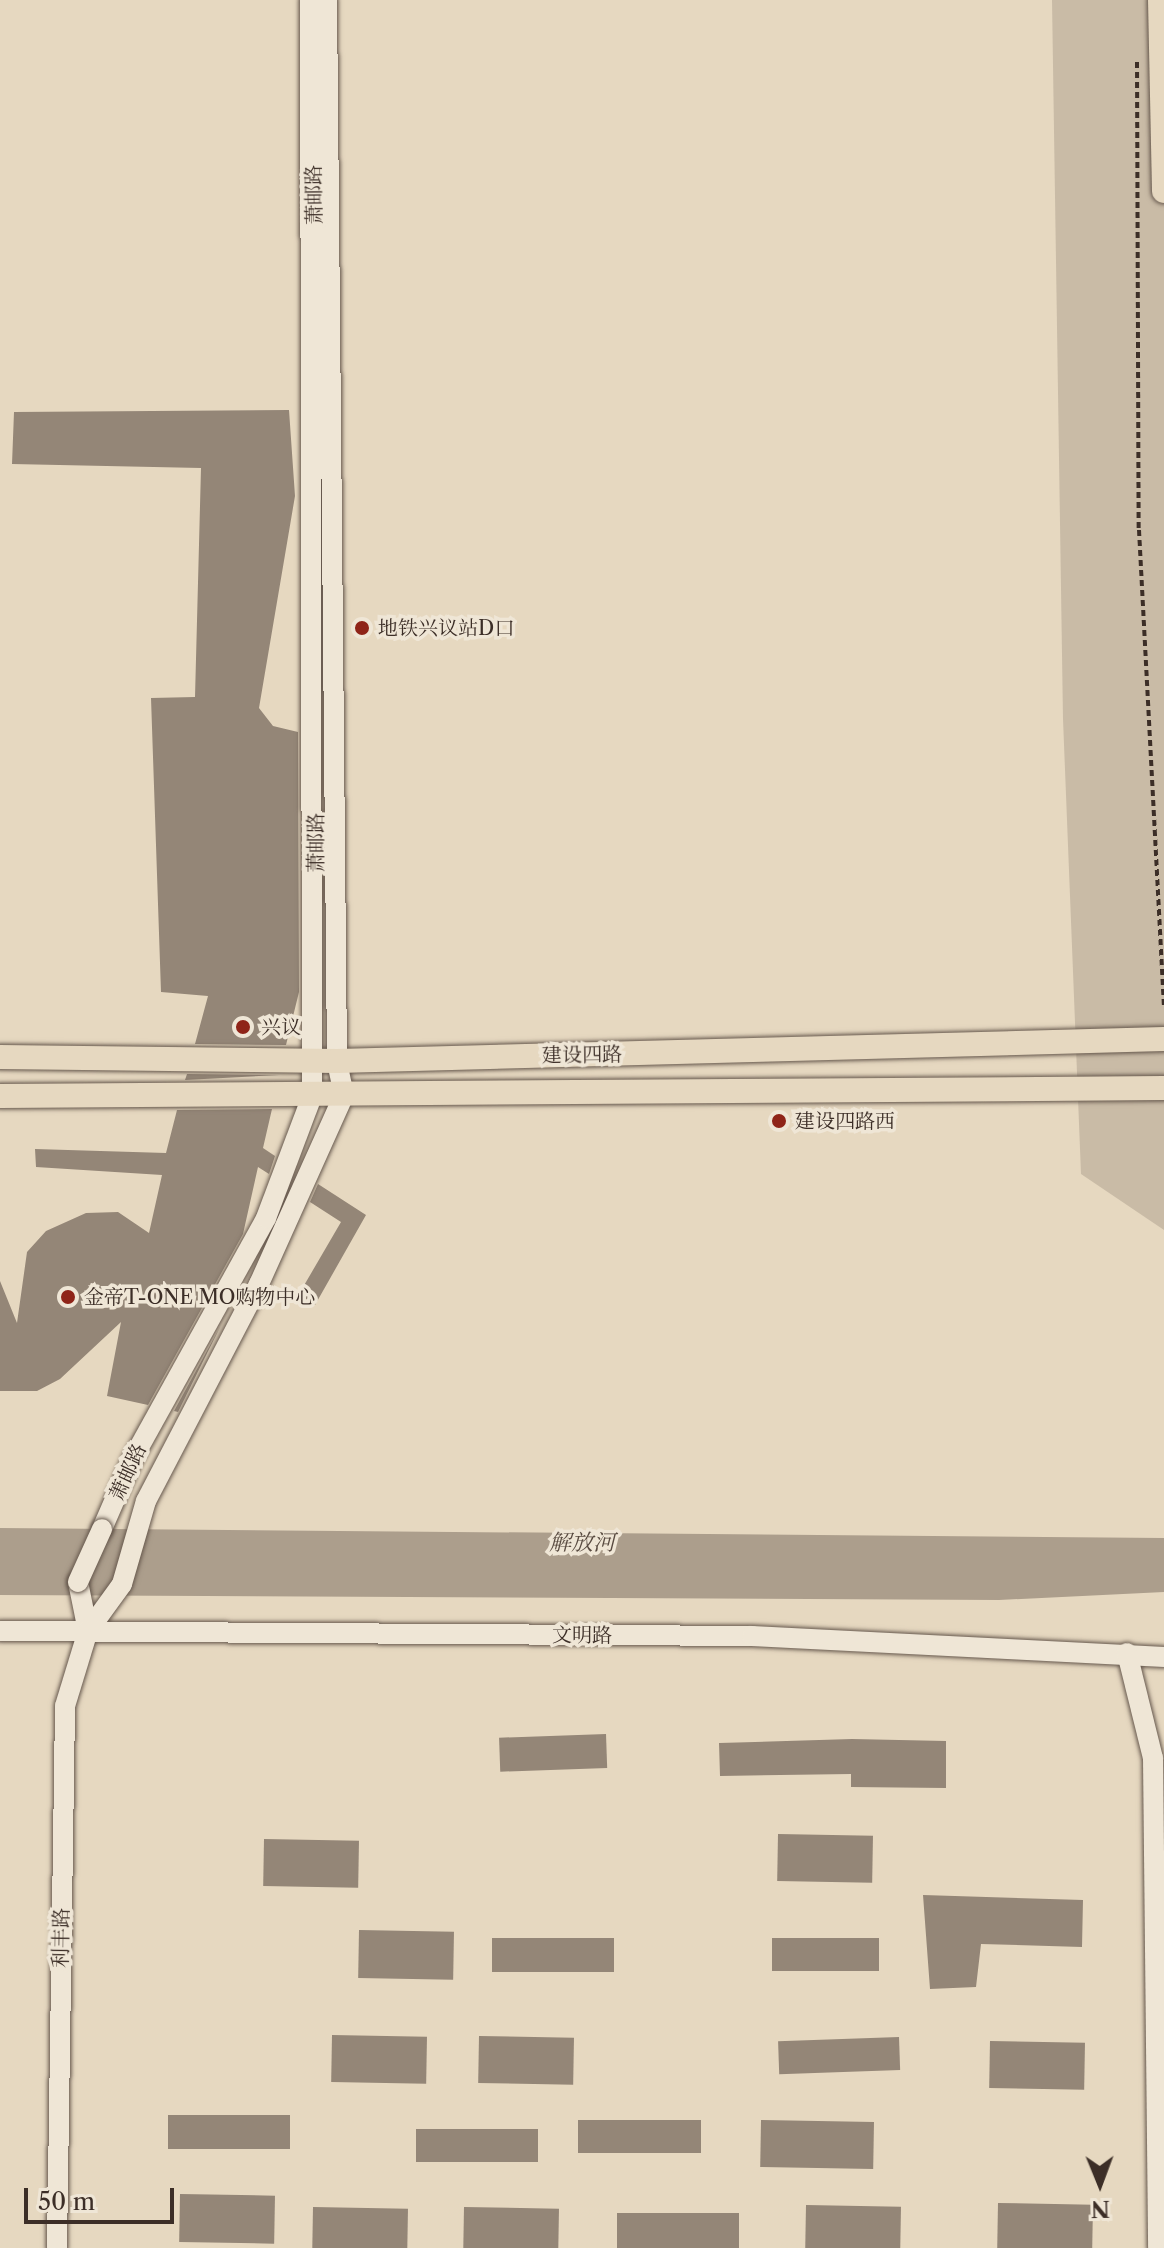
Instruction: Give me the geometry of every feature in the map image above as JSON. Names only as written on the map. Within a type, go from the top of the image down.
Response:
[{"type":"main road","points":[[1160,0],[1164,191]]},
{"type":"main road","name":"建设四路","points":[[0,1057],[326,1061],[1164,1039]]},
{"type":"main road","name":"建设四路","points":[[0,1096],[1164,1088]]},
{"type":"street","name":"萧邮路","points":[[310,0],[326,1061]]},
{"type":"street","name":"萧邮路","points":[[88,1631],[78,1582],[132,1460],[266,1218],[326,1061],[333,624],[327,0]]},
{"type":"street","points":[[88,1631],[122,1584],[138,1530],[344,1095],[326,1061]]},
{"type":"street","name":"文明路","points":[[0,1631],[752,1636],[1162,1657]]},
{"type":"street","name":"利丰路","points":[[57,2248],[65,1706],[88,1631]]},
{"type":"street","points":[[1127,1653],[1153,1758],[1158,2248]]},
{"type":"path","points":[[1138,47],[1139,530],[1164,1008]]},
{"type":"shaded area","points":[[1052,0],[1164,0],[1164,1230],[1081,1174],[1063,719]]},
{"type":"water","name":"解放河","points":[[0,1528],[1164,1538],[1164,1592],[999,1600],[0,1595]]},
{"type":"building","points":[[289,410],[295,496],[259,708],[273,726],[298,732],[299,992],[286,1045],[195,1044],[208,996],[161,992],[151,698],[195,697],[201,468],[12,464],[14,412]]},
{"type":"building","points":[[187,1074],[279,1075],[185,1080]]},
{"type":"building","points":[[272,1109],[263,1148],[275,1156],[269,1174],[258,1167],[243,1234],[148,1405],[107,1396],[121,1322],[60,1379],[37,1391],[0,1391],[0,1281],[17,1323],[27,1252],[46,1231],[86,1213],[118,1212],[149,1233],[162,1175],[36,1167],[35,1149],[166,1153],[177,1110]]},
{"type":"building","points":[[318,1184],[366,1215],[315,1305],[299,1294],[341,1222],[310,1202]]},
{"type":"building","points":[[220,1327],[178,1412],[174,1411]]},
{"type":"building","points":[[606,1734],[607,1768],[500,1772],[499,1738]]},
{"type":"building","points":[[852,1739],[946,1741],[946,1788],[851,1787],[851,1774],[720,1776],[719,1743]]},
{"type":"building","points":[[778,1834],[873,1836],[872,1883],[777,1881]]},
{"type":"building","points":[[264,1839],[359,1841],[358,1888],[263,1886]]},
{"type":"building","points":[[923,1895],[1083,1900],[1082,1947],[981,1944],[976,1987],[930,1989]]},
{"type":"building","points":[[359,1930],[454,1932],[453,1980],[358,1978]]},
{"type":"building","points":[[492,1938],[614,1938],[614,1972],[492,1972]]},
{"type":"building","points":[[772,1938],[879,1938],[879,1971],[772,1971]]},
{"type":"building","points":[[332,2035],[427,2037],[426,2084],[331,2082]]},
{"type":"building","points":[[479,2036],[574,2038],[573,2085],[478,2083]]},
{"type":"building","points":[[899,2037],[900,2070],[779,2074],[778,2041]]},
{"type":"building","points":[[990,2041],[1085,2043],[1084,2090],[989,2088]]},
{"type":"building","points":[[168,2115],[290,2115],[290,2149],[168,2149]]},
{"type":"building","points":[[578,2120],[701,2120],[701,2153],[578,2153]]},
{"type":"building","points":[[761,2120],[874,2122],[873,2169],[760,2167]]},
{"type":"building","points":[[416,2129],[538,2129],[538,2162],[416,2162]]},
{"type":"building","points":[[180,2194],[275,2196],[274,2244],[179,2242]]},
{"type":"building","points":[[998,2203],[1093,2205],[1092,2248],[997,2248]]},
{"type":"building","points":[[806,2205],[901,2207],[900,2248],[805,2248]]},
{"type":"building","points":[[313,2207],[408,2209],[407,2248],[312,2248]]},
{"type":"building","points":[[464,2207],[559,2209],[558,2248],[463,2248]]},
{"type":"building","points":[[617,2213],[739,2213],[739,2248],[617,2248]]},
{"type":"place","name":"地铁兴议站D口","points":[[362,628]]},
{"type":"place","name":"兴议","points":[[243,1027]]},
{"type":"place","name":"建设四路西","points":[[779,1121]]},
{"type":"place","name":"金帝T-ONE MO购物中心","points":[[68,1297]]}]
